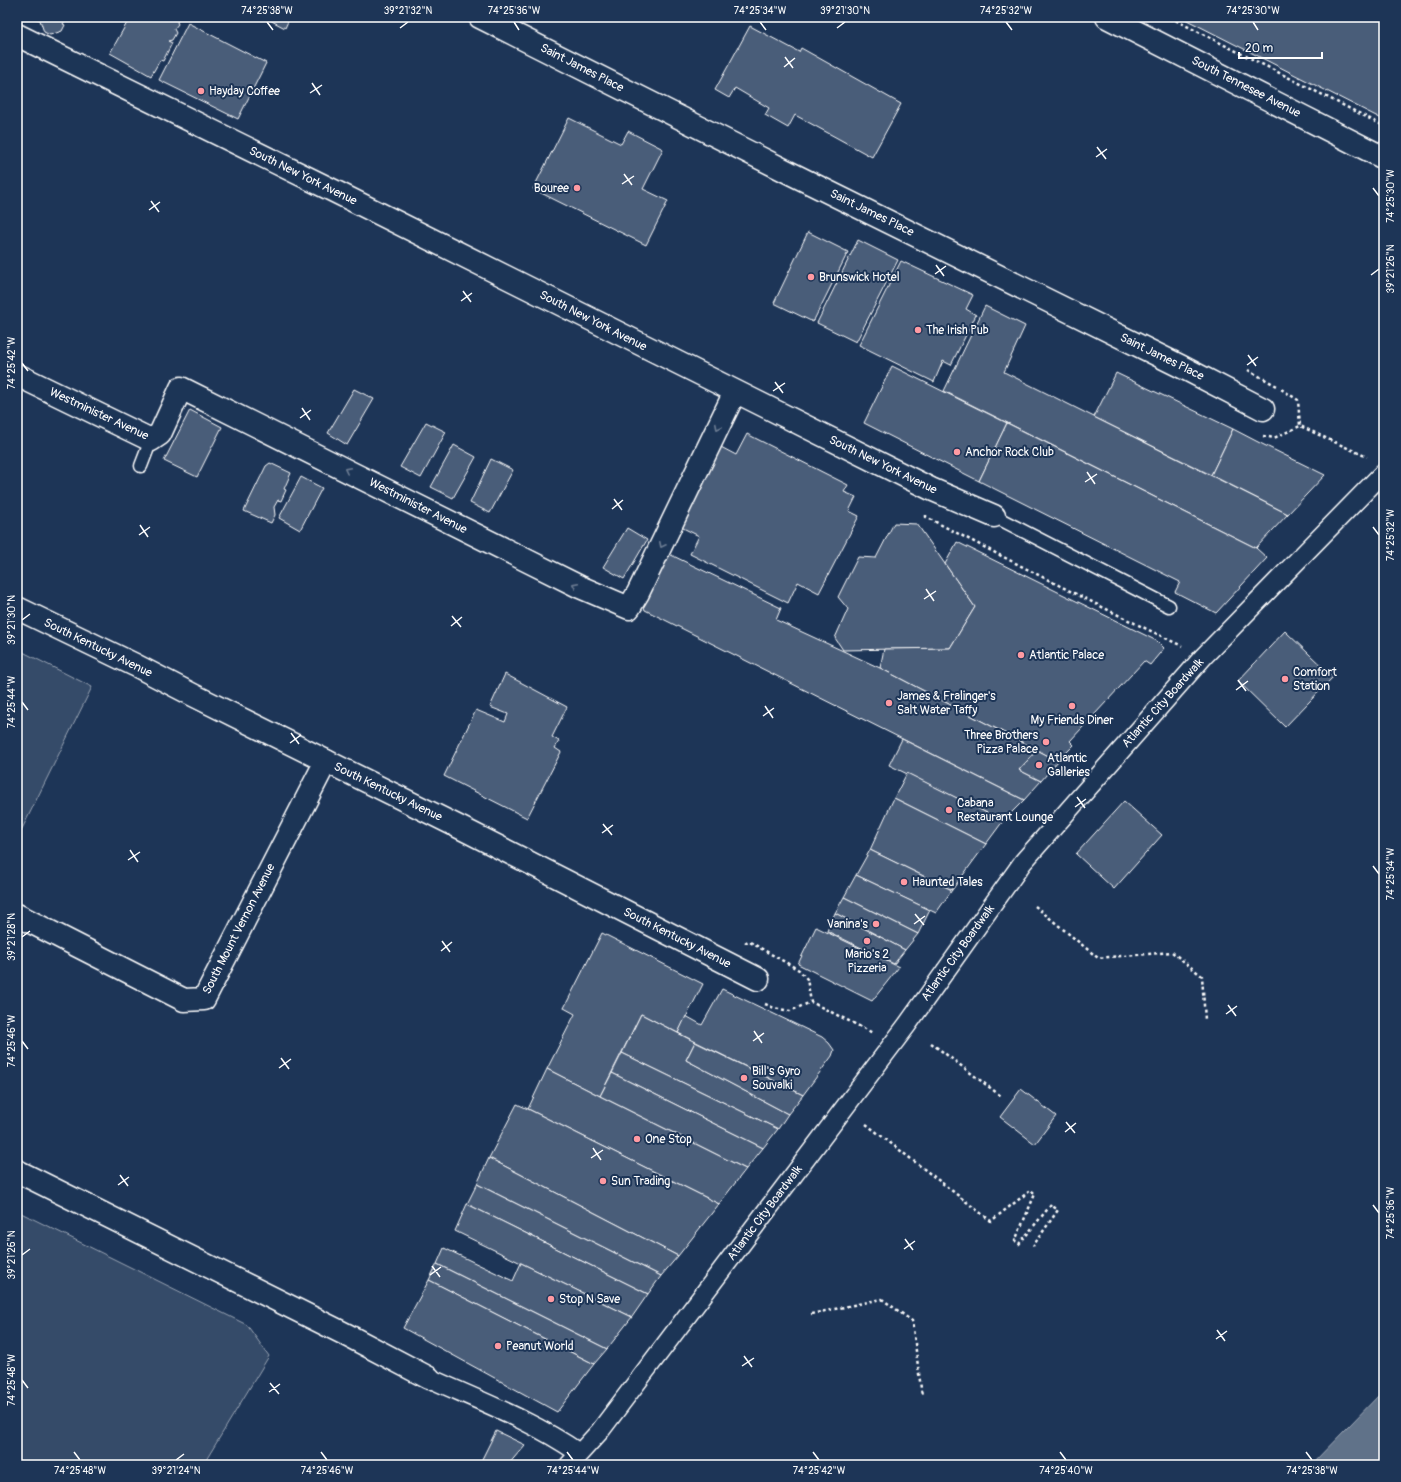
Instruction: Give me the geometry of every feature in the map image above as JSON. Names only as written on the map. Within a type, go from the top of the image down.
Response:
[{"type":"street","name":"Saint James Place","points":[[480,17],[1264,409]]},
{"type":"street","name":"South Tennesee Avenue","points":[[1107,17],[1384,158]]},
{"type":"street","name":"South New York Avenue","points":[[17,35],[931,490],[994,516]]},
{"type":"street","name":"Westminister Avenue","points":[[17,375],[151,440],[160,434],[181,388],[580,587],[629,608],[638,594],[735,392]]},
{"type":"street","name":"Atlantic City Boardwalk","points":[[574,1459],[600,1431],[893,1044],[1023,862],[1204,656],[1384,472]]},
{"type":"street","name":"South Kentucky Avenue","points":[[17,608],[135,665],[465,830],[758,979]]},
{"type":"street","name":"South Mount Vernon Avenue","points":[[17,915],[184,1000],[204,999],[326,761]]},
{"type":"street","points":[[17,1171],[429,1378],[558,1438],[574,1459]]},
{"type":"lane","points":[[141,466],[151,440]]},
{"type":"lane","name":"South New York Avenue","points":[[994,516],[1169,606]]},
{"type":"path","points":[[931,490],[926,517],[1145,628],[1204,656]]},
{"type":"path","points":[[1035,906],[1098,958],[1172,952],[1202,976],[1206,1020]]},
{"type":"path","points":[[726,963],[735,948],[748,941],[799,970],[807,979],[811,1002],[893,1044]]},
{"type":"path","points":[[931,1043],[1002,1096]]},
{"type":"path","points":[[866,1124],[991,1221],[1031,1190],[1035,1194],[1015,1241],[1019,1244],[1051,1205],[1058,1210],[1033,1246]]},
{"type":"path","points":[[811,1314],[882,1299],[912,1321],[922,1396]]},
{"type":"shaded area","points":[[17,649],[92,687],[17,839]]},
{"type":"shaded area","points":[[17,1211],[247,1325],[269,1356],[203,1465],[17,1465]]},
{"type":"shaded area","points":[[1384,1390],[1384,1465],[1311,1465]]},
{"type":"building","points":[[31,17],[67,17],[63,24],[65,25],[62,31],[50,35],[44,32],[40,20]]},
{"type":"building","points":[[136,17],[179,17],[177,22],[178,24],[174,29],[176,33],[172,40],[168,41],[172,43],[163,61],[160,60],[151,76],[110,53],[128,21],[133,23]]},
{"type":"building","points":[[264,17],[290,17],[285,28]]},
{"type":"building","points":[[1181,17],[1384,17],[1384,120]]},
{"type":"building","points":[[188,23],[266,63],[238,119],[159,80]]},
{"type":"building","points":[[750,26],[799,52],[801,48],[901,104],[872,157],[795,115],[788,128],[765,115],[769,108],[735,88],[729,98],[715,90]]},
{"type":"building","points":[[569,118],[621,144],[628,131],[663,149],[643,189],[668,201],[646,245],[533,189]]},
{"type":"building","name":"Brunswick Hotel","points":[[808,232],[848,252],[813,322],[774,303]]},
{"type":"building","points":[[858,240],[898,260],[856,342],[817,323]]},
{"type":"building","name":"The Irish Pub","points":[[901,261],[973,295],[966,309],[976,315],[951,365],[943,361],[934,382],[859,345]]},
{"type":"building","points":[[985,306],[1025,326],[1004,372],[1288,514],[1256,548],[944,391]]},
{"type":"building","name":"Anchor Rock Club","points":[[892,366],[1007,423],[979,481],[864,423]]},
{"type":"building","points":[[1116,373],[1233,429],[1211,475],[1094,417]]},
{"type":"building","points":[[354,389],[374,399],[347,445],[328,433]]},
{"type":"building","points":[[190,410],[222,427],[197,477],[164,461]]},
{"type":"building","points":[[426,422],[446,432],[421,478],[400,467]]},
{"type":"building","points":[[1007,423],[1256,548],[1267,558],[1216,613],[1175,592],[1180,582],[979,481]]},
{"type":"building","points":[[1233,429],[1325,475],[1288,514],[1211,475]]},
{"type":"building","points":[[747,434],[848,485],[844,492],[856,497],[849,511],[859,516],[819,593],[798,582],[788,603],[690,554],[699,536],[679,526],[719,446],[736,455]]},
{"type":"building","points":[[454,445],[476,457],[453,498],[431,487]]},
{"type":"building","points":[[491,459],[513,470],[490,513],[470,503]]},
{"type":"building","points":[[270,463],[291,473],[284,489],[286,490],[281,501],[278,500],[274,507],[275,515],[271,523],[244,511],[266,466]]},
{"type":"building","points":[[301,477],[322,488],[300,530],[279,518]]},
{"type":"building","points":[[894,523],[917,524],[975,607],[950,648],[843,650],[835,638],[848,609],[838,597],[858,557],[876,558]]},
{"type":"building","points":[[627,528],[647,540],[624,579],[603,567]]},
{"type":"building","name":"Atlantic Palace","points":[[957,542],[1157,641],[1164,648],[1150,665],[1144,661],[1070,741],[1074,745],[1058,761],[880,668],[884,649],[950,648],[975,607],[945,564]]},
{"type":"building","name":"James & Fralinger's Salt Water Taffy","points":[[667,553],[781,608],[776,620],[880,668],[1037,750],[1019,770],[1041,781],[1024,800],[645,610],[642,603]]},
{"type":"building","name":"Comfort Station","points":[[1285,631],[1333,677],[1285,727],[1238,681]]},
{"type":"building","points":[[505,674],[567,707],[552,737],[559,741],[555,748],[561,752],[527,818],[444,776],[476,710],[505,722],[508,714],[490,707]]},
{"type":"building","points":[[902,739],[1024,800],[1003,821],[889,765]]},
{"type":"building","name":"Atlantic Galleries","points":[[1037,750],[1058,761],[1041,781],[1019,770]]},
{"type":"building","name":"Cabana Restaurant Lounge","points":[[907,773],[1003,821],[986,844],[894,798]]},
{"type":"building","points":[[894,798],[986,844],[952,890],[870,850]]},
{"type":"building","points":[[1124,801],[1162,835],[1114,889],[1076,854]]},
{"type":"building","name":"Haunted Tales","points":[[870,850],[952,890],[936,913],[856,875]]},
{"type":"building","points":[[856,875],[930,910],[918,934],[844,897]]},
{"type":"building","name":"Vanina's","points":[[844,897],[918,934],[905,950],[835,913]]},
{"type":"building","name":"Mario's 2 Pizzeria","points":[[835,913],[905,950],[894,964],[827,931]]},
{"type":"building","points":[[816,927],[899,967],[872,1001],[798,964]]},
{"type":"building","points":[[602,933],[703,984],[678,1033],[641,1014],[600,1096],[547,1069],[575,1014],[564,1008]]},
{"type":"building","points":[[722,989],[822,1037],[829,1043],[834,1050],[832,1056],[803,1095],[678,1033],[686,1016],[702,1025]]},
{"type":"building","points":[[641,1014],[695,1042],[686,1060],[788,1114],[778,1129],[622,1053]]},
{"type":"building","name":"Bill's Gyro Souvalki","points":[[695,1042],[803,1095],[788,1114],[686,1060]]},
{"type":"building","points":[[622,1053],[778,1129],[763,1148],[612,1073]]},
{"type":"building","name":"One Stop","points":[[547,1069],[746,1169],[719,1204],[528,1109]]},
{"type":"building","points":[[612,1073],[763,1148],[746,1169],[600,1096]]},
{"type":"building","points":[[1021,1089],[1056,1116],[1035,1144],[1000,1117]]},
{"type":"building","name":"Sun Trading","points":[[517,1104],[719,1204],[678,1256],[489,1158]]},
{"type":"building","points":[[489,1158],[678,1256],[661,1276],[477,1184]]},
{"type":"building","points":[[477,1184],[661,1276],[648,1294],[467,1204]]},
{"type":"building","points":[[467,1204],[648,1294],[632,1317],[455,1231]]},
{"type":"building","name":"Stop N Save","points":[[444,1248],[513,1281],[521,1263],[632,1317],[607,1349],[437,1264]]},
{"type":"building","points":[[437,1264],[607,1349],[594,1364],[429,1280]]},
{"type":"building","name":"Peanut World","points":[[429,1280],[594,1364],[557,1412],[403,1328]]},
{"type":"building","points":[[496,1431],[525,1445],[508,1465],[479,1465]]},
{"type":"place","name":"Hayday Coffee","points":[[201,91]]},
{"type":"place","name":"Bouree","points":[[577,188]]},
{"type":"place","name":"Brunswick Hotel","points":[[811,277]]},
{"type":"place","name":"The Irish Pub","points":[[918,330]]},
{"type":"place","name":"Anchor Rock Club","points":[[957,452]]},
{"type":"place","name":"Atlantic Palace","points":[[1021,655]]},
{"type":"place","name":"Comfort Station","points":[[1285,679]]},
{"type":"place","name":"James & Fralinger's Salt Water Taffy","points":[[889,703]]},
{"type":"place","name":"My Friends Diner","points":[[1072,706]]},
{"type":"place","name":"Three Brothers Pizza Palace","points":[[1046,742]]},
{"type":"place","name":"Atlantic Galleries","points":[[1039,765]]},
{"type":"place","name":"Cabana Restaurant Lounge","points":[[949,810]]},
{"type":"place","name":"Haunted Tales","points":[[904,882]]},
{"type":"place","name":"Vanina's","points":[[876,924]]},
{"type":"place","name":"Mario's 2 Pizzeria","points":[[867,941]]},
{"type":"place","name":"Bill's Gyro Souvalki","points":[[744,1078]]},
{"type":"place","name":"One Stop","points":[[637,1139]]},
{"type":"place","name":"Sun Trading","points":[[603,1181]]},
{"type":"place","name":"Stop N Save","points":[[551,1299]]},
{"type":"place","name":"Peanut World","points":[[498,1346]]}]
